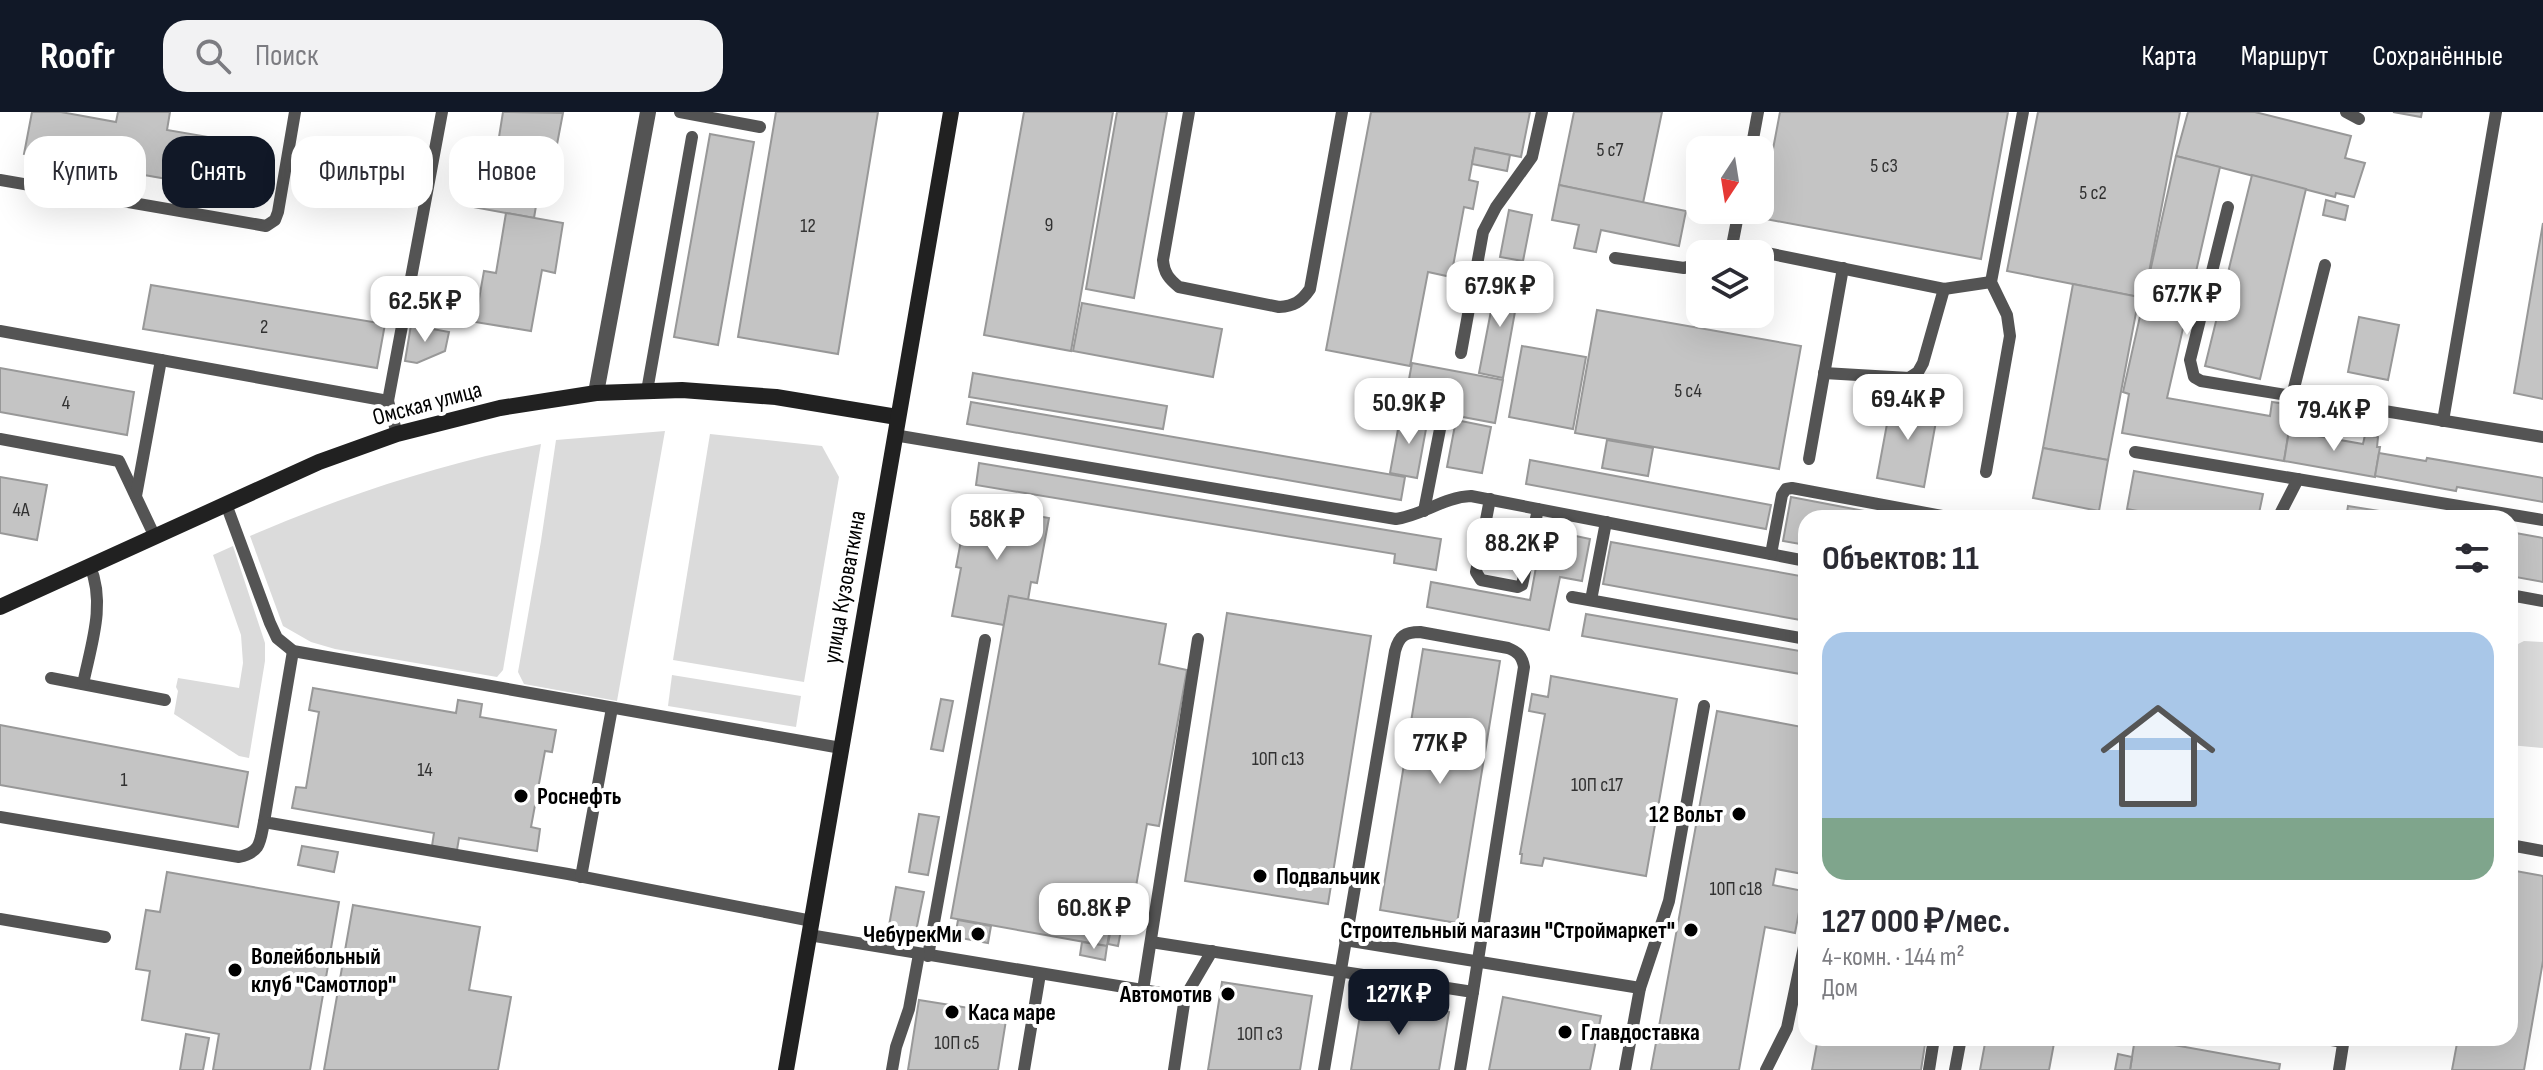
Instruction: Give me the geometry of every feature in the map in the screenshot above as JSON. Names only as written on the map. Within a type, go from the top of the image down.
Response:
[{"type":"main road","name":"улица Кузоваткина","points":[[786,1070],[951,112]]},
{"type":"main road","name":"Омская улица","points":[[0,607],[319,462],[397,434],[500,408],[596,393],[682,390],[776,397],[897,417]]},
{"type":"street","points":[[596,393],[648,112]]},
{"type":"lane","points":[[0,180],[266,226],[275,220],[278,212],[295,112]]},
{"type":"lane","points":[[397,434],[388,401],[442,112]]},
{"type":"lane","points":[[680,112],[760,127]]},
{"type":"lane","points":[[1189,112],[1163,260],[1164,271],[1179,287],[1279,307],[1291,306],[1302,300],[1310,289],[1342,112]]},
{"type":"lane","points":[[1461,353],[1483,232],[1496,207],[1532,157],[1542,112]]},
{"type":"lane","points":[[1754,136],[1758,112]]},
{"type":"lane","points":[[1986,472],[2010,336],[2007,315],[1991,282],[2023,112]]},
{"type":"lane","points":[[2346,112],[2359,119]]},
{"type":"lane","points":[[2443,421],[2496,112]]},
{"type":"lane","points":[[647,391],[692,137]]},
{"type":"lane","points":[[2228,207],[2190,360],[2194,377],[2201,381],[2543,437]]},
{"type":"lane","points":[[1774,254],[1944,289],[1991,282]]},
{"type":"lane","points":[[1615,258],[1686,267]]},
{"type":"lane","points":[[2292,396],[2325,265]]},
{"type":"lane","points":[[1809,459],[1843,268]]},
{"type":"lane","points":[[1824,373],[1909,378],[1918,372],[1944,289]]},
{"type":"lane","points":[[0,331],[388,401]]},
{"type":"lane","points":[[136,496],[161,360]]},
{"type":"lane","points":[[1424,511],[1441,424]]},
{"type":"lane","points":[[894,435],[1396,519],[1413,516],[1454,497],[1471,496],[1798,559]]},
{"type":"lane","points":[[0,439],[142,465]]},
{"type":"lane","points":[[2135,452],[2483,510]]},
{"type":"lane","points":[[119,461],[155,537]]},
{"type":"lane","points":[[2282,510],[2298,479]]},
{"type":"lane","points":[[1771,554],[1782,495],[1786,489],[1910,510]]},
{"type":"lane","points":[[1490,499],[1476,572],[1481,580],[1518,587],[1522,585],[1538,509]]},
{"type":"lane","points":[[226,504],[270,623],[277,638],[293,651],[841,748]]},
{"type":"lane","points":[[2518,516],[2543,520]]},
{"type":"lane","points":[[1591,600],[1606,522]]},
{"type":"lane","points":[[83,684],[98,613],[96,580],[90,566]]},
{"type":"lane","points":[[2518,596],[2543,601]]},
{"type":"lane","points":[[1572,597],[1798,638]]},
{"type":"lane","points":[[1324,1070],[1395,651],[1404,635],[1420,632],[1508,648],[1518,652],[1524,667],[1460,1070]]},
{"type":"lane","points":[[1143,990],[1198,639]]},
{"type":"lane","points":[[892,1070],[923,955],[985,640]]},
{"type":"lane","points":[[0,817],[239,857],[251,855],[259,846],[264,822],[293,651]]},
{"type":"lane","points":[[51,678],[165,700]]},
{"type":"lane","points":[[1625,1070],[1640,988],[1669,901],[1704,706]]},
{"type":"lane","points":[[581,877],[612,708]]},
{"type":"lane","points":[[264,822],[581,877],[923,955],[1185,997]]},
{"type":"lane","points":[[2518,846],[2543,851]]},
{"type":"lane","points":[[0,919],[105,937]]},
{"type":"lane","points":[[1345,940],[1640,988]]},
{"type":"lane","points":[[1151,942],[1473,992]]},
{"type":"lane","points":[[1174,1070],[1185,997],[1212,951]]},
{"type":"lane","points":[[1024,1070],[1040,974]]},
{"type":"lane","points":[[1766,1070],[1787,1028],[1798,975]]},
{"type":"lane","points":[[1929,1070],[1933,1046]]},
{"type":"lane","points":[[1955,1070],[1960,1046]]},
{"type":"lane","points":[[2339,1070],[2343,1046]]},
{"type":"shaded area","points":[[665,431],[617,701],[524,684],[518,672],[556,440]]},
{"type":"shaded area","points":[[710,434],[822,446],[839,477],[804,682],[673,660]]},
{"type":"shaded area","points":[[541,444],[503,670],[497,677],[335,649],[311,642],[283,626],[250,536],[393,482]]},
{"type":"shaded area","points":[[233,546],[265,643],[265,661],[249,758],[239,756],[174,714],[178,678],[239,688],[243,663],[241,635],[213,555]]},
{"type":"shaded area","points":[[2524,641],[2543,642],[2543,748],[2518,746],[2518,644]]},
{"type":"shaded area","points":[[672,675],[801,696],[796,727],[668,706]]},
{"type":"building","points":[[32,112],[61,112],[116,122],[118,112],[170,112],[167,130],[202,136],[162,136],[162,178],[146,175],[146,136],[27,136]]},
{"type":"building","points":[[503,112],[563,113],[559,136],[499,136]]},
{"type":"building","points":[[776,112],[878,112],[838,354],[738,337]]},
{"type":"building","points":[[1024,112],[1113,112],[1071,351],[984,335]]},
{"type":"building","points":[[1117,112],[1167,112],[1134,298],[1086,289]]},
{"type":"building","points":[[1371,112],[1530,112],[1521,157],[1475,148],[1469,180],[1478,182],[1473,209],[1464,207],[1451,277],[1428,272],[1410,366],[1326,350]]},
{"type":"building","points":[[1574,112],[1662,112],[1643,203],[1559,185]]},
{"type":"building","points":[[1780,112],[2008,112],[1981,259],[1774,221],[1774,144]]},
{"type":"building","points":[[2038,112],[2180,112],[2144,298],[2007,271]]},
{"type":"building","points":[[2188,112],[2255,112],[2351,136],[2345,158],[2365,163],[2354,197],[2336,193],[2335,197],[2176,156]]},
{"type":"building","points":[[2393,112],[2422,112],[2421,117]]},
{"type":"building","points":[[710,134],[754,142],[718,345],[674,337]]},
{"type":"building","points":[[1475,148],[1510,155],[1507,171],[1472,164]]},
{"type":"building","points":[[2176,156],[2220,167],[2167,398],[2270,416],[2272,402],[2293,405],[2284,461],[2122,433],[2129,394],[2123,392]]},
{"type":"building","points":[[2252,175],[2306,189],[2260,379],[2205,366]]},
{"type":"building","points":[[1559,185],[1686,211],[1679,246],[1601,230],[1596,252],[1574,248],[1579,225],[1552,220]]},
{"type":"building","points":[[2326,200],[2348,206],[2345,220],[2323,215]]},
{"type":"building","points":[[479,208],[536,208],[534,218]]},
{"type":"building","points":[[1509,210],[1532,215],[1523,261],[1500,257]]},
{"type":"building","points":[[506,213],[563,223],[555,273],[542,270],[531,331],[475,322],[484,271],[496,273]]},
{"type":"building","points":[[2543,223],[2543,399],[2514,393]]},
{"type":"building","points":[[1497,280],[1520,284],[1503,378],[1479,373]]},
{"type":"building","points":[[2073,284],[2139,297],[2108,460],[2043,448]]},
{"type":"building","points":[[151,285],[385,324],[377,368],[143,329]]},
{"type":"building","points":[[1082,303],[1222,329],[1213,377],[1073,351]]},
{"type":"building","points":[[1597,310],[1801,346],[1779,469],[1575,433]]},
{"type":"building","points":[[2359,317],[2399,325],[2388,380],[2348,372]]},
{"type":"building","points":[[411,325],[449,332],[445,351],[417,363],[405,361]]},
{"type":"building","points":[[1522,346],[1586,357],[1573,429],[1509,417]]},
{"type":"building","points":[[1412,363],[1503,380],[1495,423],[1404,406]]},
{"type":"building","points":[[0,368],[134,392],[127,435],[0,412]]},
{"type":"building","points":[[973,373],[1167,406],[1163,429],[969,397]]},
{"type":"building","points":[[1892,397],[1939,405],[1924,487],[1877,478]]},
{"type":"building","points":[[971,402],[1405,477],[1401,500],[967,424]]},
{"type":"building","points":[[1401,413],[1428,418],[1417,478],[1390,473]]},
{"type":"building","points":[[1456,420],[1491,427],[1482,473],[1447,467]]},
{"type":"building","points":[[2289,431],[2363,444],[2365,435],[2378,437],[2377,447],[2380,447],[2375,477],[2284,461]]},
{"type":"building","points":[[1607,440],[1653,448],[1648,476],[1602,468]]},
{"type":"building","points":[[2043,448],[2108,460],[2099,510],[2033,498]]},
{"type":"building","points":[[2379,453],[2543,478],[2543,502],[2457,487],[2456,491],[2375,476]]},
{"type":"building","points":[[1530,460],[1771,505],[1766,529],[1526,484]]},
{"type":"building","points":[[979,463],[1441,539],[1436,570],[1394,563],[1395,554],[976,485]]},
{"type":"building","points":[[2134,471],[2263,494],[2260,510],[2127,509]]},
{"type":"building","points":[[0,477],[47,485],[37,540],[0,533]]},
{"type":"building","points":[[1791,497],[1859,510],[1798,510],[1798,544],[1783,541]]},
{"type":"building","points":[[968,504],[1049,518],[1037,583],[1031,582],[1028,600],[1009,596],[1004,625],[952,616],[961,568],[956,567]]},
{"type":"building","points":[[2348,506],[2373,510],[2347,510]]},
{"type":"building","points":[[1543,529],[1590,539],[1582,581],[1560,577],[1549,630],[1427,607],[1431,582],[1530,600]]},
{"type":"building","points":[[2518,533],[2543,538],[2543,582],[2518,577]]},
{"type":"building","points":[[1611,542],[1798,576],[1798,620],[1603,584]]},
{"type":"building","points":[[1009,596],[1166,624],[1159,664],[1187,670],[1159,826],[1147,824],[1132,909],[1114,906],[1107,946],[951,918]]},
{"type":"building","points":[[1227,613],[1371,636],[1328,904],[1185,881]]},
{"type":"building","points":[[1586,614],[1798,651],[1798,674],[1582,636]]},
{"type":"building","points":[[1423,649],[1500,661],[1457,923],[1380,910]]},
{"type":"building","points":[[1551,676],[1677,699],[1646,876],[1544,858],[1542,866],[1521,863],[1520,854],[1545,714],[1529,711],[1532,694],[1548,697]]},
{"type":"building","points":[[313,688],[456,713],[458,700],[482,704],[480,717],[556,730],[552,752],[545,751],[531,827],[540,829],[537,851],[459,838],[457,850],[432,846],[434,833],[292,808],[296,787],[306,788],[319,712],[309,710]]},
{"type":"building","points":[[941,699],[953,701],[943,751],[931,749]]},
{"type":"building","points":[[1717,711],[1798,726],[1798,873],[1776,869],[1773,885],[1798,890],[1798,917],[1795,933],[1765,927],[1739,1070],[1651,1070]]},
{"type":"building","points":[[0,725],[248,772],[238,827],[0,785]]},
{"type":"building","points":[[919,814],[939,817],[928,875],[909,872]]},
{"type":"building","points":[[302,846],[338,852],[334,872],[298,865]]},
{"type":"building","points":[[2518,871],[2543,876],[2543,961],[2524,1070],[2452,1070],[2456,1046],[2518,1046]]},
{"type":"building","name":"Волейбольный клуб \"Самотлор\"","points":[[167,872],[339,902],[310,1070],[213,1070],[219,1034],[142,1020],[150,971],[136,969],[146,910],[160,912]]},
{"type":"building","points":[[896,887],[924,892],[915,936],[888,931]]},
{"type":"building","points":[[353,905],[480,927],[469,990],[511,997],[498,1070],[324,1070]]},
{"type":"building","points":[[958,920],[991,926],[988,943],[955,937]]},
{"type":"building","points":[[1112,923],[1122,925],[1118,946],[1108,944]]},
{"type":"building","points":[[1082,942],[1107,946],[1105,960],[1080,955]]},
{"type":"building","points":[[1222,982],[1312,996],[1300,1070],[1208,1070]]},
{"type":"building","points":[[1363,997],[1449,1012],[1439,1070],[1351,1070]]},
{"type":"building","points":[[1503,997],[1601,1016],[1590,1070],[1489,1070]]},
{"type":"building","points":[[919,1000],[1007,1014],[998,1070],[908,1070]]},
{"type":"building","points":[[186,1034],[209,1038],[203,1070],[180,1070]]},
{"type":"building","points":[[1816,1046],[1925,1046],[1921,1070],[1812,1070]]},
{"type":"building","points":[[1984,1046],[2054,1046],[2049,1070],[1980,1070]]},
{"type":"building","points":[[2134,1046],[2180,1046],[2280,1064],[2279,1070],[2130,1070]]},
{"type":"building","points":[[2118,1054],[2132,1057],[2130,1070],[2115,1070]]},
{"type":"place","name":"Роснефть","points":[[521,796]]},
{"type":"place","name":"12 Вольт","points":[[1739,814]]},
{"type":"place","name":"Подвальчик","points":[[1260,876]]},
{"type":"place","name":"Строительный магазин \"Строймаркет\"","points":[[1691,930]]},
{"type":"place","name":"ЧебурекМи","points":[[978,934]]},
{"type":"place","name":"Волейбольный клуб \"Самотлор\"","points":[[235,970]]},
{"type":"place","name":"Автомотив","points":[[1228,994]]},
{"type":"place","name":"Каса маре","points":[[952,1012]]},
{"type":"place","name":"Главдоставка","points":[[1565,1032]]}]
